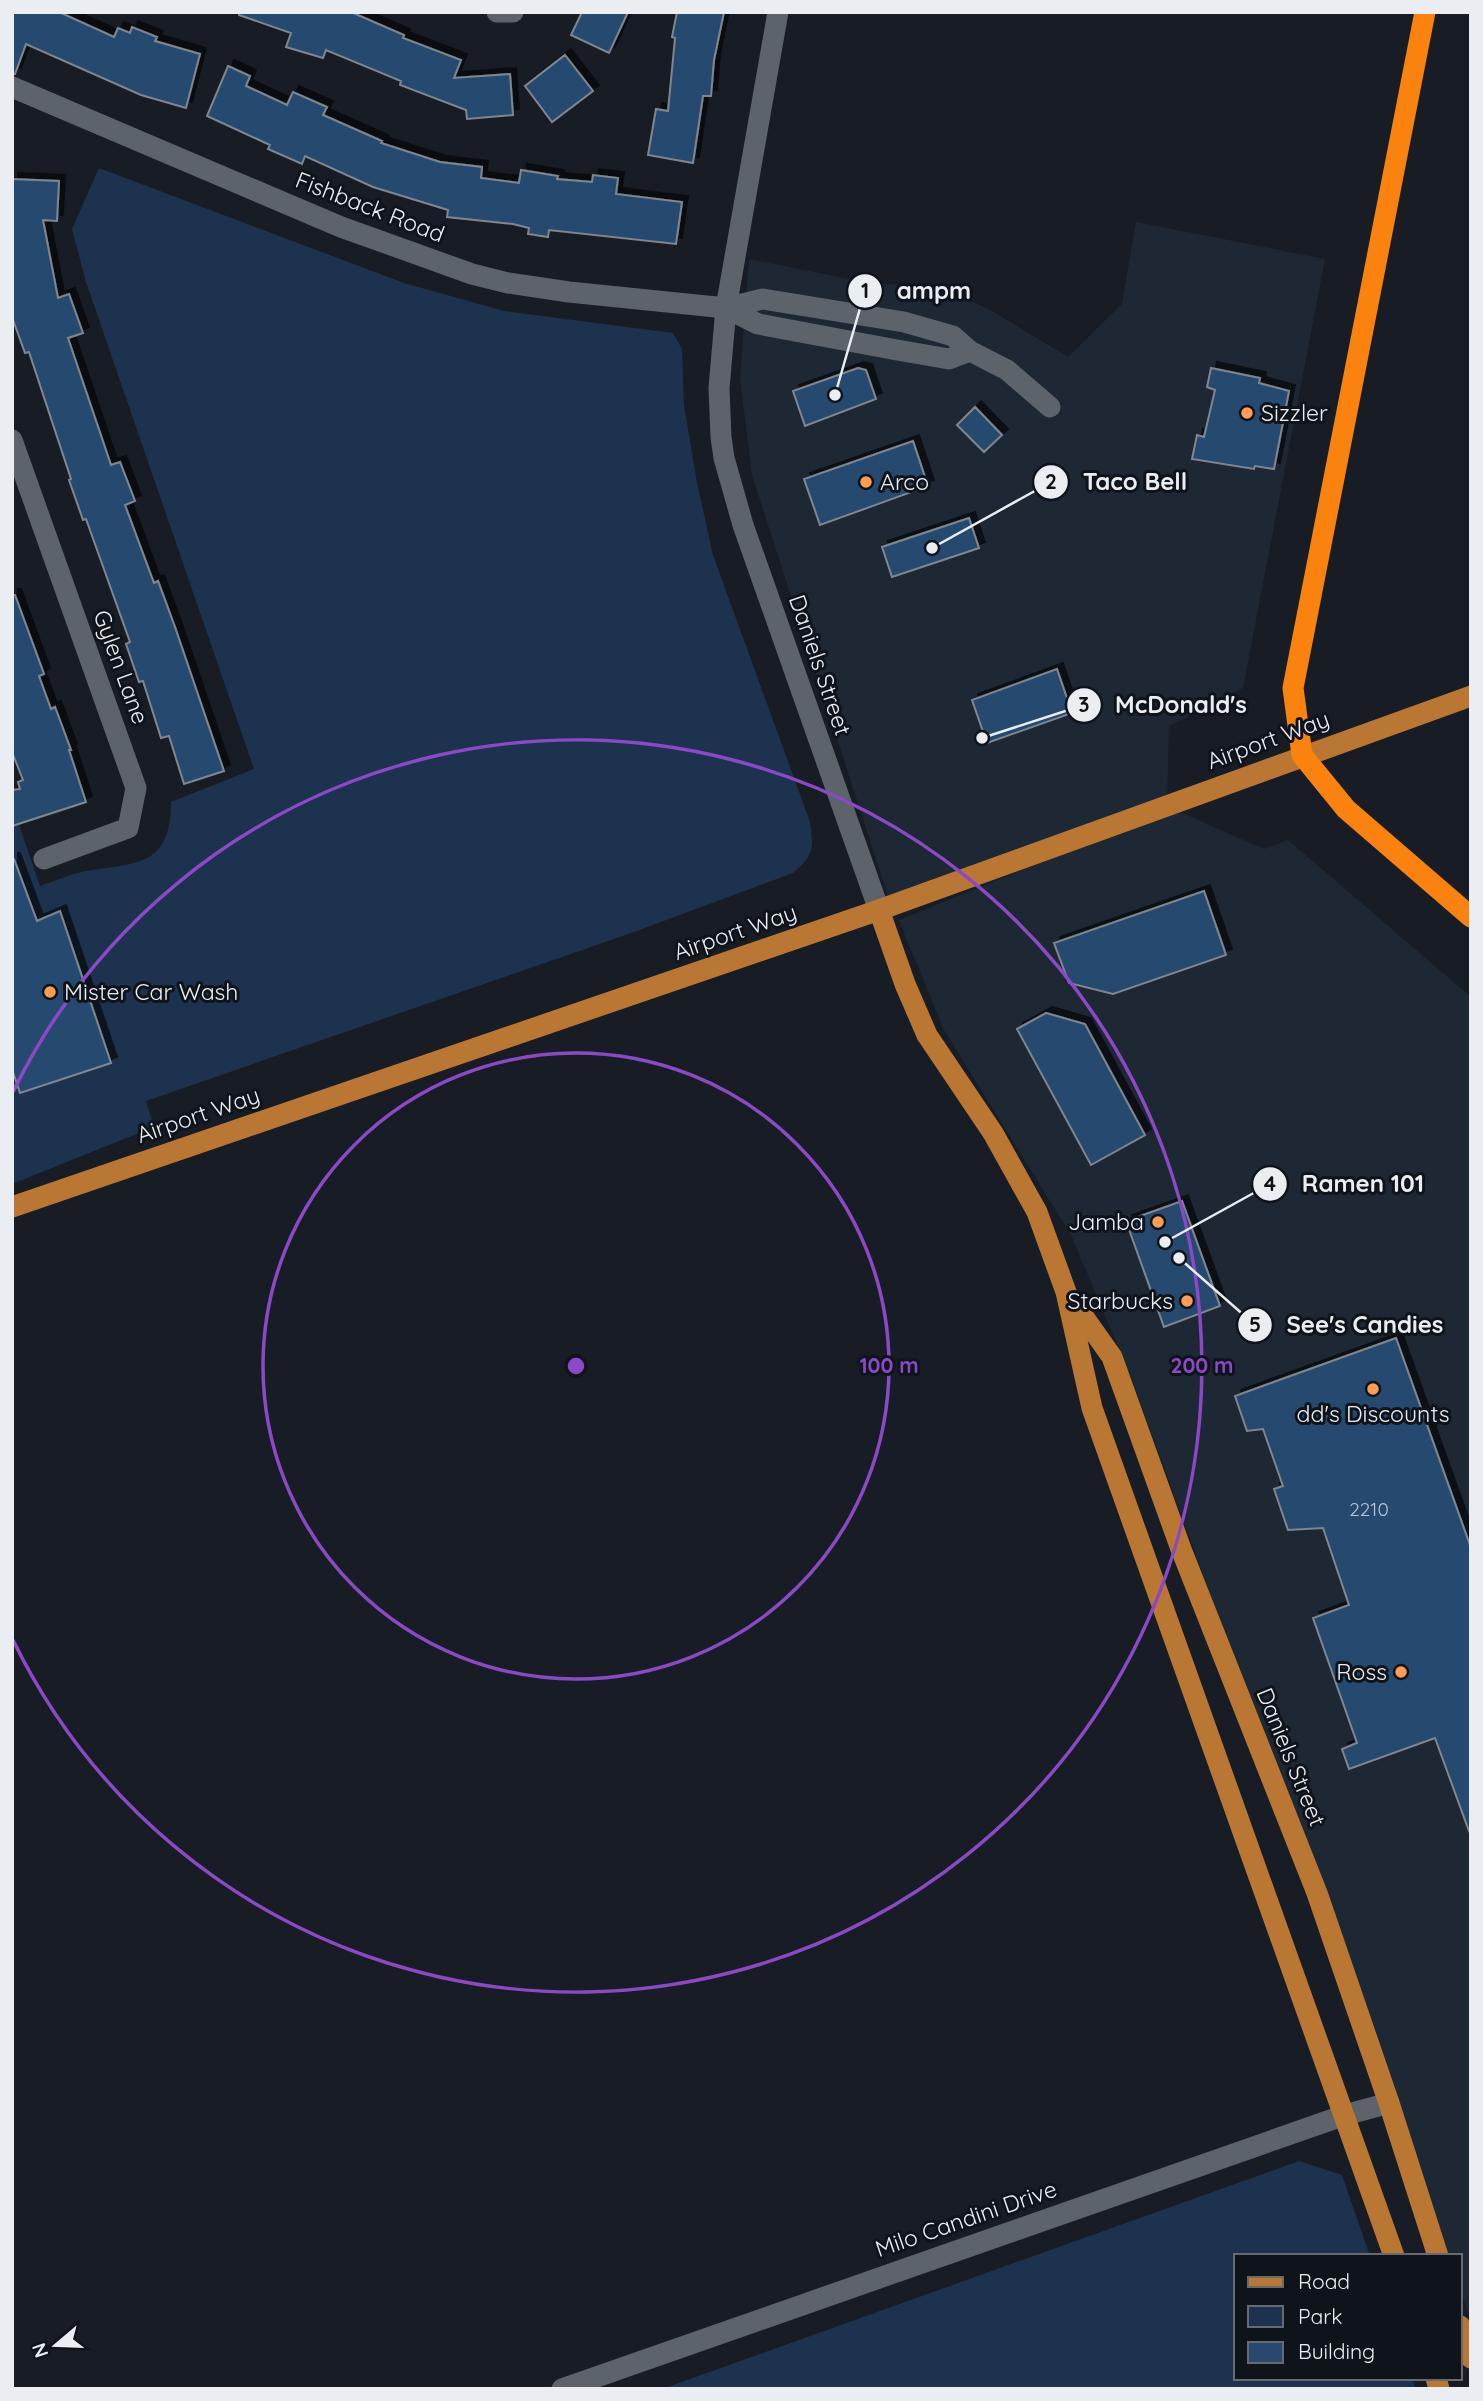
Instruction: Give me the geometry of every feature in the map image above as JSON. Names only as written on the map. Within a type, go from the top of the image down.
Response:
[{"type":"highway","points":[[1425,12],[1293,688],[1302,755],[1346,809],[1471,917]]},
{"type":"main road","name":"Airport Way","points":[[12,1207],[879,910],[1471,696]]},
{"type":"main road","name":"Daniels Street","points":[[879,910],[905,984],[927,1035],[993,1133],[1037,1212],[1066,1292],[1092,1408],[1393,2254]]},
{"type":"main road","name":"Daniels Street","points":[[1066,1292],[1112,1357],[1181,1549],[1317,1893],[1437,2254]]},
{"type":"main road","points":[[1462,2332],[1471,2358]]},
{"type":"street","points":[[497,12],[513,12]]},
{"type":"street","name":"Daniels Street","points":[[778,12],[726,308],[719,388],[724,458],[743,525],[879,910]]},
{"type":"street","name":"Fishback Road","points":[[12,88],[341,227],[472,274],[508,283],[569,292],[726,308],[758,324],[949,359],[970,351],[1007,370],[1050,407]]},
{"type":"street","name":"Gylen Lane","points":[[12,440],[136,788],[128,828],[44,859]]},
{"type":"street","name":"Milo Candini Drive","points":[[562,2389],[1345,2115],[1389,2103]]},
{"type":"shaded area","points":[[1136,222],[1325,259],[1243,688],[1169,726],[1167,795],[888,896],[752,475],[740,379],[749,259],[869,283],[941,287],[992,311],[1068,357],[1122,304]]},
{"type":"shaded area","points":[[1173,809],[1264,849],[1288,840],[1471,997],[1471,2320],[1462,2295],[1462,2254],[1448,2254],[1398,2108],[1131,1377],[1071,1235],[944,1030],[899,920]]},
{"type":"green space","points":[[99,168],[404,283],[504,311],[673,333],[682,349],[684,405],[713,555],[810,822],[812,845],[809,856],[793,873],[634,932],[146,1101],[154,1127],[12,1184],[12,804],[40,886],[77,873],[146,859],[164,840],[171,802],[254,769],[86,282],[72,229]]},
{"type":"green space","points":[[1299,2161],[1342,2175],[1369,2254],[1234,2254],[1234,2380],[1413,2380],[1415,2389],[662,2389]]},
{"type":"building","points":[[12,12],[59,12],[114,37],[118,28],[130,33],[132,27],[157,37],[155,41],[200,54],[186,108],[141,95],[26,44],[15,74],[12,74]]},
{"type":"building","points":[[239,12],[351,12],[404,35],[403,38],[461,60],[454,78],[510,74],[513,115],[467,119],[466,110],[400,85],[401,81],[326,50],[323,58],[286,47],[291,33],[239,15]]},
{"type":"building","points":[[582,12],[628,12],[609,53],[571,35]]},
{"type":"building","points":[[677,12],[724,12],[714,60],[711,96],[703,96],[693,163],[648,155],[656,109],[668,111],[675,38],[672,37]]},
{"type":"building","points":[[565,55],[593,91],[552,122],[525,86]]},
{"type":"building","points":[[228,66],[250,76],[246,86],[287,105],[293,92],[327,107],[323,115],[382,141],[381,143],[440,162],[482,167],[481,178],[519,183],[521,170],[558,176],[557,179],[592,182],[593,175],[618,178],[616,194],[682,202],[676,244],[549,230],[548,237],[528,234],[529,228],[513,224],[447,217],[448,210],[373,187],[305,156],[302,164],[268,149],[270,145],[207,116]]},
{"type":"building","points":[[12,179],[59,181],[57,221],[43,220],[58,298],[69,294],[83,333],[68,338],[111,465],[120,462],[135,501],[125,505],[154,583],[158,581],[224,771],[184,784],[169,736],[161,738],[143,681],[139,682],[126,644],[130,642],[86,519],[83,520],[69,480],[71,479],[29,352],[25,353],[12,317]]},
{"type":"building","points":[[858,368],[866,370],[876,399],[805,426],[793,391]]},
{"type":"building","name":"Sizzler","points":[[1211,368],[1260,378],[1259,383],[1289,391],[1274,469],[1255,466],[1254,469],[1192,459],[1197,435],[1204,437],[1215,390],[1207,387]]},
{"type":"building","points":[[975,407],[1002,435],[984,452],[957,425]]},
{"type":"building","name":"Arco","points":[[913,441],[928,486],[820,525],[804,479]]},
{"type":"building","points":[[969,518],[979,548],[892,577],[882,547]]},
{"type":"building","points":[[12,595],[15,595],[44,674],[39,676],[51,709],[55,707],[86,802],[12,826],[12,790],[20,789],[18,782],[23,780],[12,752]]},
{"type":"building","points":[[1057,669],[1072,713],[987,743],[972,700]]},
{"type":"building","name":"Mister Car Wash","points":[[12,859],[37,921],[60,911],[111,1063],[20,1093],[12,1069]]},
{"type":"building","points":[[1204,891],[1226,955],[1113,994],[1069,983],[1054,943]]},
{"type":"building","points":[[1046,1013],[1085,1024],[1145,1135],[1091,1165],[1017,1029]]},
{"type":"building","points":[[1182,1201],[1220,1306],[1164,1327],[1126,1221]]},
{"type":"building","points":[[1396,1338],[1471,1548],[1469,1831],[1435,1738],[1349,1769],[1342,1749],[1357,1743],[1313,1618],[1349,1605],[1323,1528],[1288,1530],[1274,1489],[1283,1486],[1263,1429],[1247,1431],[1235,1396]]},
{"type":"place","name":"ampm","points":[[835,395]]},
{"type":"place","name":"Sizzler","points":[[1247,413]]},
{"type":"place","name":"Arco","points":[[866,482]]},
{"type":"place","name":"Taco Bell","points":[[932,548]]},
{"type":"place","name":"McDonald's","points":[[982,738]]},
{"type":"place","name":"Mister Car Wash","points":[[50,992]]},
{"type":"place","name":"Jamba","points":[[1158,1222]]},
{"type":"place","name":"Ramen 101","points":[[1165,1242]]},
{"type":"place","name":"See's Candies","points":[[1179,1258]]},
{"type":"place","name":"Starbucks","points":[[1187,1301]]},
{"type":"place","name":"dd's Discounts","points":[[1373,1389]]},
{"type":"place","name":"Ross","points":[[1401,1672]]}]
